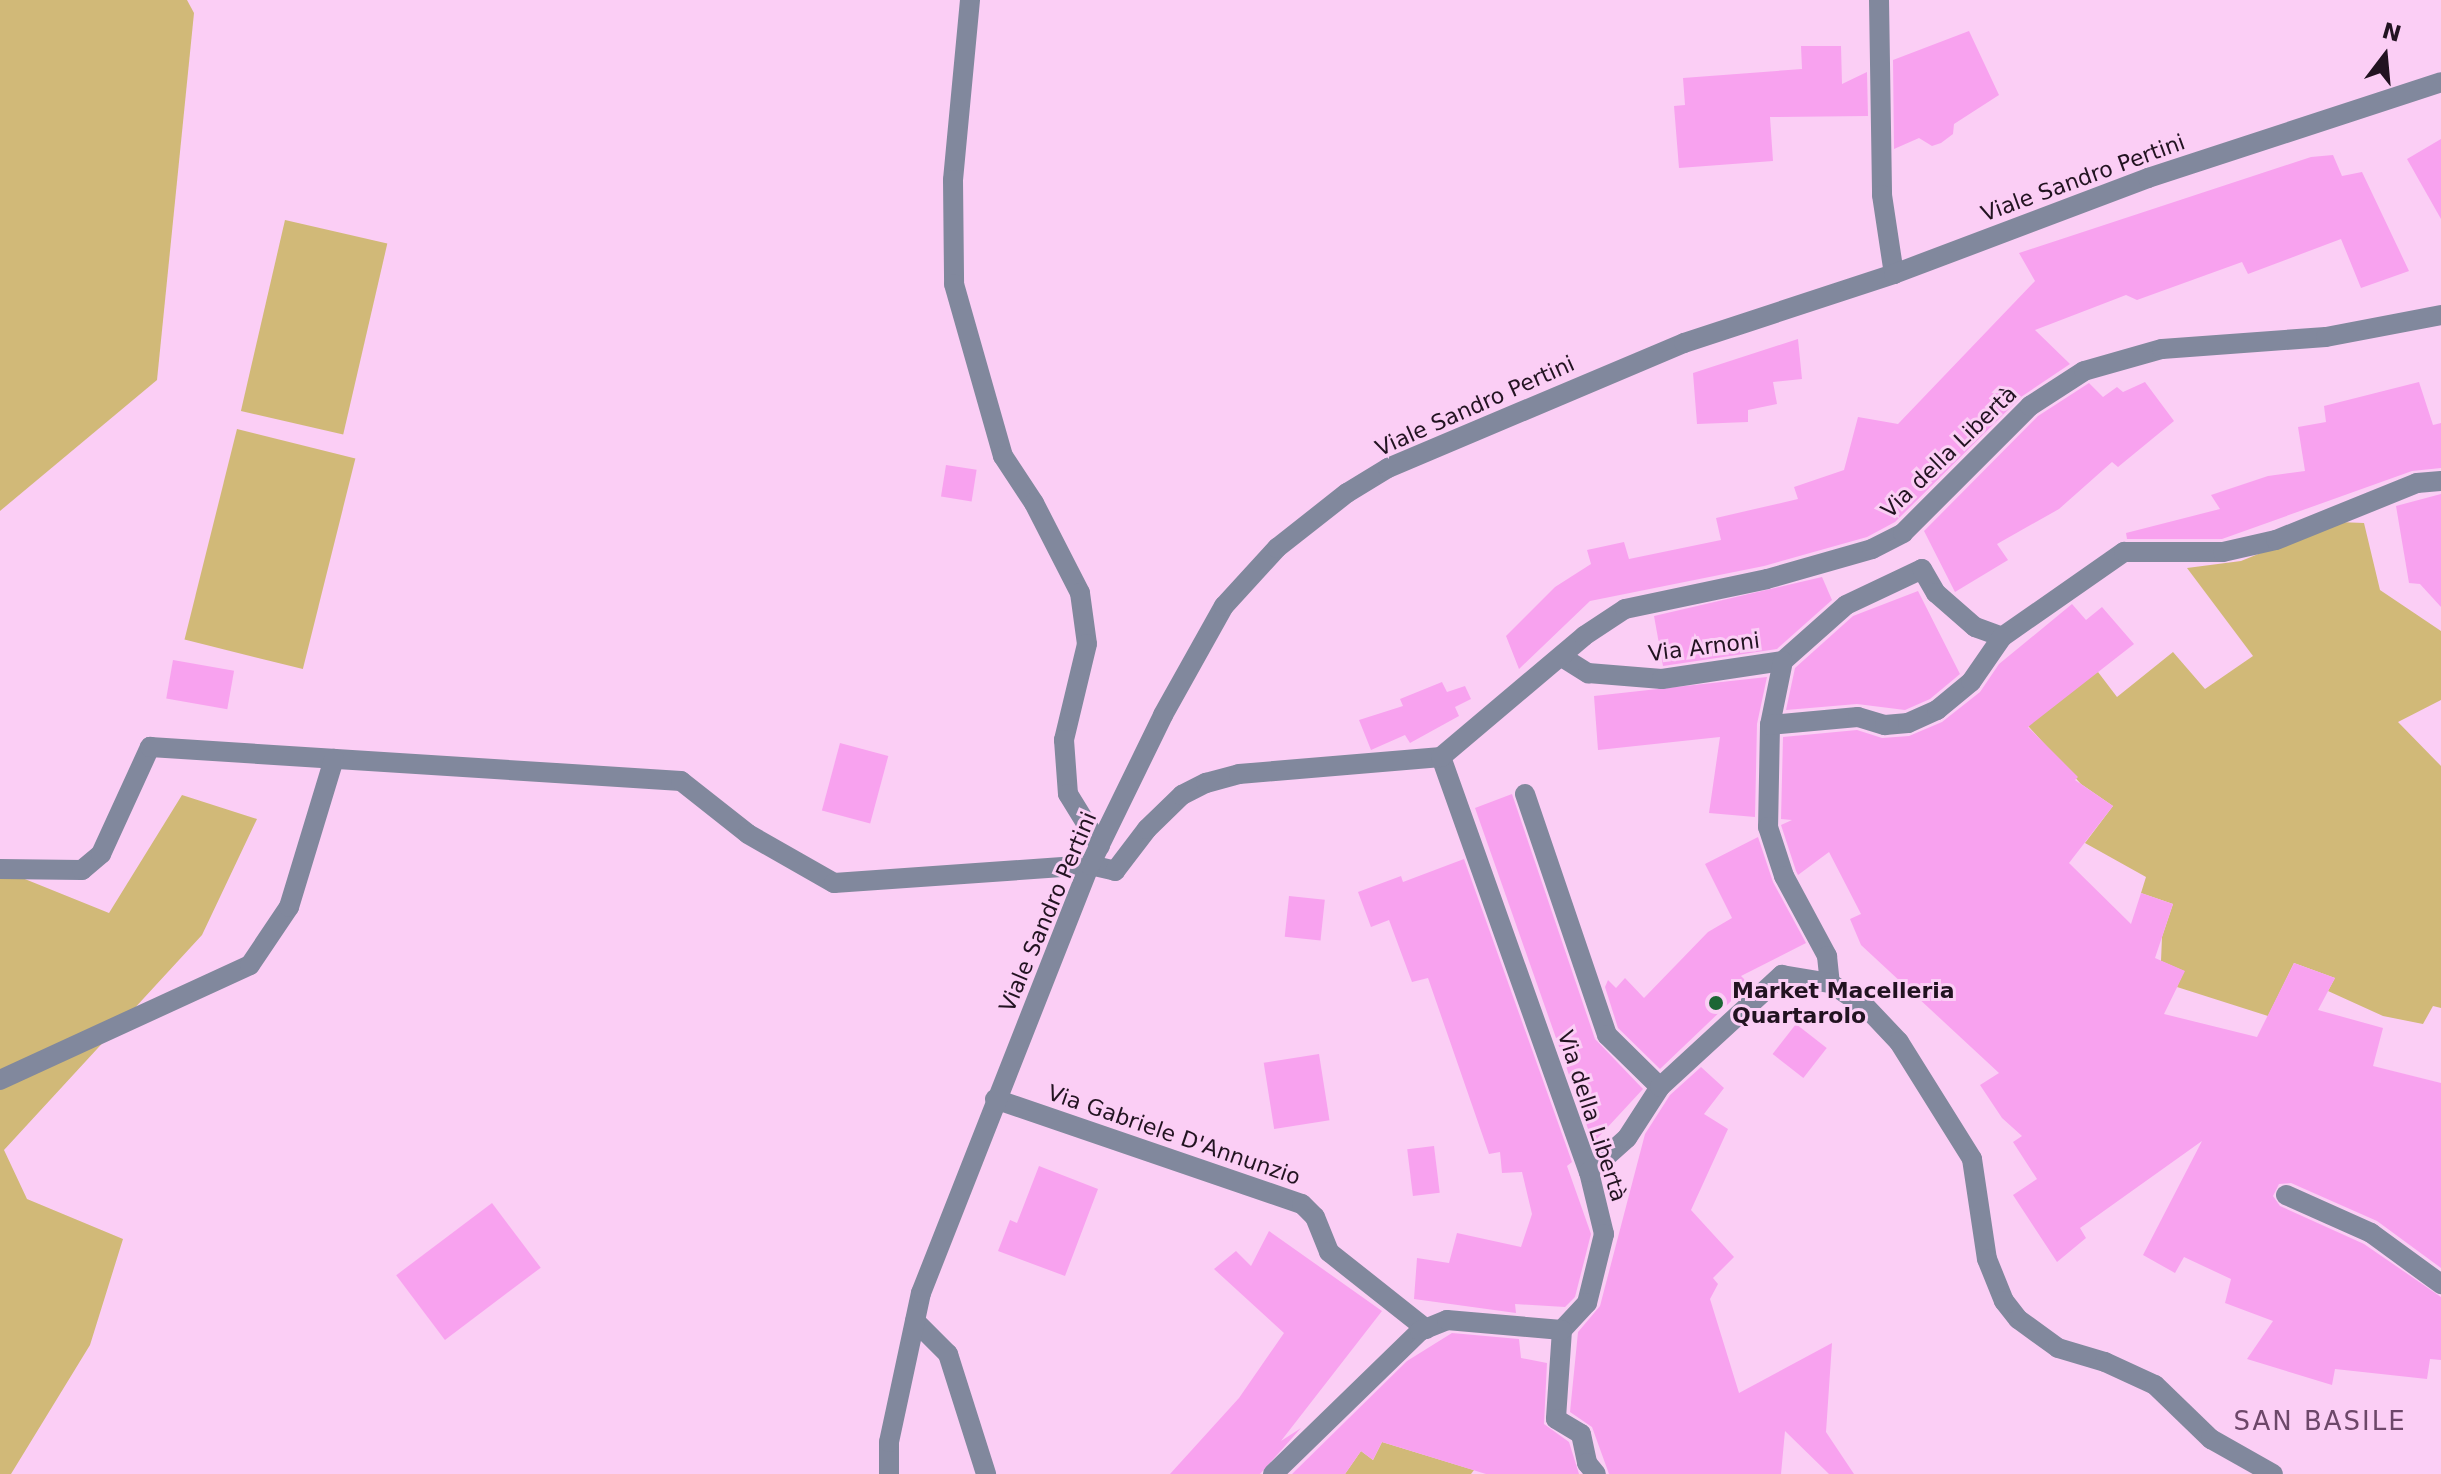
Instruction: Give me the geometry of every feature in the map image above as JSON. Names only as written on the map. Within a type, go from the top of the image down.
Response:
[{"type":"street","points":[[970,0],[953,180],[954,284],[1003,456],[1034,503],[1080,593],[1086,657],[1064,740],[1068,794],[1100,846]]},
{"type":"street","points":[[1879,0],[1882,195],[1894,274]]},
{"type":"street","name":"Viale Sandro Pertini","points":[[889,1474],[889,1442],[915,1321],[995,1099],[1090,865],[1163,715],[1224,606],[1277,548],[1344,494],[1433,447],[1684,343],[1894,274],[2148,178],[2441,82]]},
{"type":"street","name":"Via della Libertà","points":[[1562,1330],[1587,1303],[1604,1234],[1589,1172],[1441,757],[1625,609],[1843,560],[1903,533],[2030,406],[2109,361],[2162,349],[2326,337],[2441,315]]},
{"type":"street","points":[[1770,725],[1858,717],[1885,725],[1908,723],[1937,710],[1971,682],[2002,637],[2124,552],[2223,552],[2276,540],[2417,483],[2441,481]]},
{"type":"street","name":"Via Arnoni","points":[[1562,657],[1588,673],[1662,679],[1783,661],[1846,605],[1922,569],[1936,593],[1975,627],[2002,637]]},
{"type":"street","points":[[1783,661],[1770,725],[1768,827],[1784,876],[1827,956],[1830,983]]},
{"type":"street","points":[[0,869],[82,870],[101,854],[150,747],[681,781],[748,834],[834,883],[1090,865],[1115,871],[1164,812],[1206,783],[1239,774],[1441,757]]},
{"type":"street","points":[[0,1080],[250,965],[289,907],[334,759]]},
{"type":"street","points":[[1525,794],[1607,1035],[1660,1087]]},
{"type":"street","points":[[1589,1172],[1627,1138],[1660,1087],[1782,975],[1830,983],[1866,1007],[1899,1042],[1972,1159],[1987,1259],[2004,1301],[2018,1319],[2058,1348],[2155,1385],[2211,1439],[2273,1474]]},
{"type":"street","name":"Via Gabriele D'Annunzio","points":[[995,1099],[1302,1204],[1315,1217],[1329,1252],[1426,1329]]},
{"type":"street","points":[[2286,1195],[2371,1233],[2441,1284]]},
{"type":"street","points":[[1273,1474],[1426,1329],[1447,1320],[1562,1330],[1556,1419],[1581,1434],[1587,1463],[1596,1474]]},
{"type":"street","points":[[915,1321],[948,1354],[986,1474]]},
{"type":"shaded area","points":[[0,0],[187,0],[194,13],[157,380],[0,511]]},
{"type":"shaded area","points":[[285,220],[387,244],[343,435],[241,411]]},
{"type":"shaded area","points":[[237,429],[355,459],[303,669],[185,640]]},
{"type":"shaded area","points":[[2338,522],[2364,523],[2380,590],[2441,631],[2441,700],[2398,722],[2441,766],[2441,1008],[2433,1006],[2423,1024],[2383,1016],[2328,991],[2335,978],[2294,963],[2268,1016],[2177,987],[2184,971],[2161,961],[2162,937],[2173,904],[2141,893],[2146,877],[2085,843],[2113,806],[2081,784],[2009,705],[2098,672],[2117,697],[2173,652],[2205,689],[2253,656],[2187,568],[2241,561]]},
{"type":"shaded area","points":[[182,795],[257,819],[202,935],[4,1150],[27,1199],[123,1239],[90,1345],[11,1474],[0,1474],[0,869],[109,913]]},
{"type":"shaded area","points":[[1382,1442],[1474,1470],[1471,1474],[1345,1474],[1361,1451],[1373,1460]]},
{"type":"building","points":[[1969,31],[1999,95],[1954,124],[1953,134],[1941,143],[1932,146],[1919,138],[1894,149],[1893,60]]},
{"type":"building","points":[[1801,46],[1841,46],[1842,84],[1867,72],[1868,116],[1770,117],[1773,161],[1679,168],[1674,106],[1685,105],[1683,78],[1802,69]]},
{"type":"building","points":[[2441,139],[2441,219],[2407,159]]},
{"type":"building","points":[[2333,155],[2342,176],[2362,172],[2409,271],[2361,288],[2341,239],[2248,274],[2242,262],[2137,300],[2126,295],[2035,330],[2070,364],[2021,397],[1895,522],[1867,537],[1764,566],[1590,601],[1519,669],[1506,636],[1555,587],[1591,564],[1587,550],[1624,542],[1629,559],[1721,540],[1716,518],[1798,499],[1794,487],[1844,470],[1858,417],[1898,424],[2035,281],[2019,253],[2311,157]]},
{"type":"building","points":[[1798,339],[1802,379],[1773,382],[1777,404],[1748,410],[1748,422],[1697,424],[1693,373]]},
{"type":"building","points":[[2145,382],[2174,421],[2118,467],[2112,462],[2059,509],[1997,544],[2008,560],[1955,592],[1924,531],[2038,416],[2089,383],[2103,397],[2117,387],[2123,392]]},
{"type":"building","points":[[2419,382],[2433,425],[2441,423],[2441,468],[2412,471],[2222,539],[2127,539],[2126,533],[2220,509],[2211,495],[2268,476],[2305,471],[2298,427],[2326,422],[2324,406]]},
{"type":"building","points":[[946,465],[977,470],[972,501],[941,497]]},
{"type":"building","points":[[2441,494],[2441,607],[2420,584],[2409,583],[2396,506]]},
{"type":"building","points":[[1822,577],[1832,600],[1777,649],[1663,666],[1654,616]]},
{"type":"building","points":[[1918,591],[1960,674],[1930,699],[1905,710],[1857,704],[1786,710],[1795,668],[1853,616]]},
{"type":"building","points":[[2072,604],[2086,620],[2102,607],[2134,644],[2028,727],[2078,777],[2075,780],[2113,806],[2069,863],[2131,924],[2141,893],[2173,904],[2155,958],[2185,971],[2164,1014],[2257,1037],[2294,963],[2335,978],[2318,1010],[2383,1028],[2373,1066],[2441,1083],[2441,1268],[2377,1221],[2291,1183],[2279,1184],[2273,1196],[2280,1206],[2364,1244],[2441,1297],[2441,1360],[2430,1359],[2427,1379],[2335,1369],[2332,1385],[2247,1359],[2273,1321],[2225,1303],[2231,1279],[2184,1257],[2175,1273],[2143,1255],[2202,1141],[2080,1228],[2086,1238],[2057,1262],[2013,1195],[2037,1179],[2013,1142],[2022,1136],[2002,1118],[1980,1085],[1999,1073],[1861,945],[1850,919],[1861,914],[1829,852],[1798,875],[1796,871],[1781,825],[1792,820],[1781,819],[1783,737],[1857,730],[1882,738],[1909,736],[1942,722],[1980,692],[1999,664]]},
{"type":"building","points":[[173,660],[234,671],[227,709],[166,698]]},
{"type":"building","points":[[1767,677],[1757,724],[1755,817],[1709,813],[1720,737],[1598,750],[1594,696]]},
{"type":"building","points":[[1442,682],[1447,692],[1465,686],[1471,699],[1455,707],[1459,716],[1410,743],[1405,735],[1371,750],[1359,720],[1403,706],[1400,699]]},
{"type":"building","points":[[840,743],[888,756],[870,824],[822,811]]},
{"type":"building","points":[[1512,794],[1595,1039],[1643,1089],[1593,1143],[1475,808]]},
{"type":"building","points":[[1758,837],[1773,882],[1806,943],[1741,976],[1749,984],[1660,1069],[1618,1028],[1605,987],[1608,980],[1616,988],[1625,978],[1644,998],[1708,932],[1732,918],[1705,864]]},
{"type":"building","points":[[1464,859],[1572,1162],[1567,1166],[1591,1234],[1575,1297],[1565,1307],[1515,1304],[1516,1313],[1414,1299],[1417,1258],[1449,1263],[1457,1233],[1521,1247],[1532,1214],[1522,1172],[1502,1173],[1500,1152],[1489,1154],[1428,978],[1412,982],[1389,920],[1371,927],[1358,892],[1401,876],[1403,882]]},
{"type":"building","points":[[1289,896],[1325,900],[1321,941],[1285,937]]},
{"type":"building","points":[[1796,1024],[1827,1048],[1803,1078],[1773,1054]]},
{"type":"building","points":[[1319,1054],[1329,1120],[1274,1129],[1264,1063]]},
{"type":"building","points":[[1701,1067],[1724,1088],[1704,1114],[1728,1129],[1691,1210],[1734,1257],[1713,1278],[1718,1284],[1710,1299],[1739,1393],[1832,1343],[1826,1432],[1854,1474],[1829,1474],[1785,1431],[1781,1474],[1609,1474],[1592,1427],[1570,1412],[1578,1332],[1600,1306],[1645,1134],[1670,1095]]},
{"type":"building","points":[[1434,1146],[1440,1193],[1413,1196],[1407,1149]]},
{"type":"building","points":[[1039,1166],[1098,1189],[1065,1276],[998,1251],[1010,1220],[1017,1223]]},
{"type":"building","points":[[492,1203],[541,1268],[445,1340],[396,1275]]},
{"type":"building","points":[[1269,1231],[1382,1311],[1281,1441],[1301,1428],[1260,1474],[1170,1474],[1239,1398],[1284,1333],[1214,1269],[1236,1251],[1251,1266]]},
{"type":"building","points":[[1452,1333],[1519,1339],[1521,1358],[1547,1363],[1544,1424],[1569,1442],[1579,1474],[1486,1474],[1382,1442],[1373,1460],[1361,1451],[1345,1474],[1292,1474],[1407,1361]]},
{"type":"place","name":"Market Macelleria Quartarolo","points":[[1716,1003]]},
{"type":"district","name":"SAN BASILE","points":[[2320,1422]]}]
